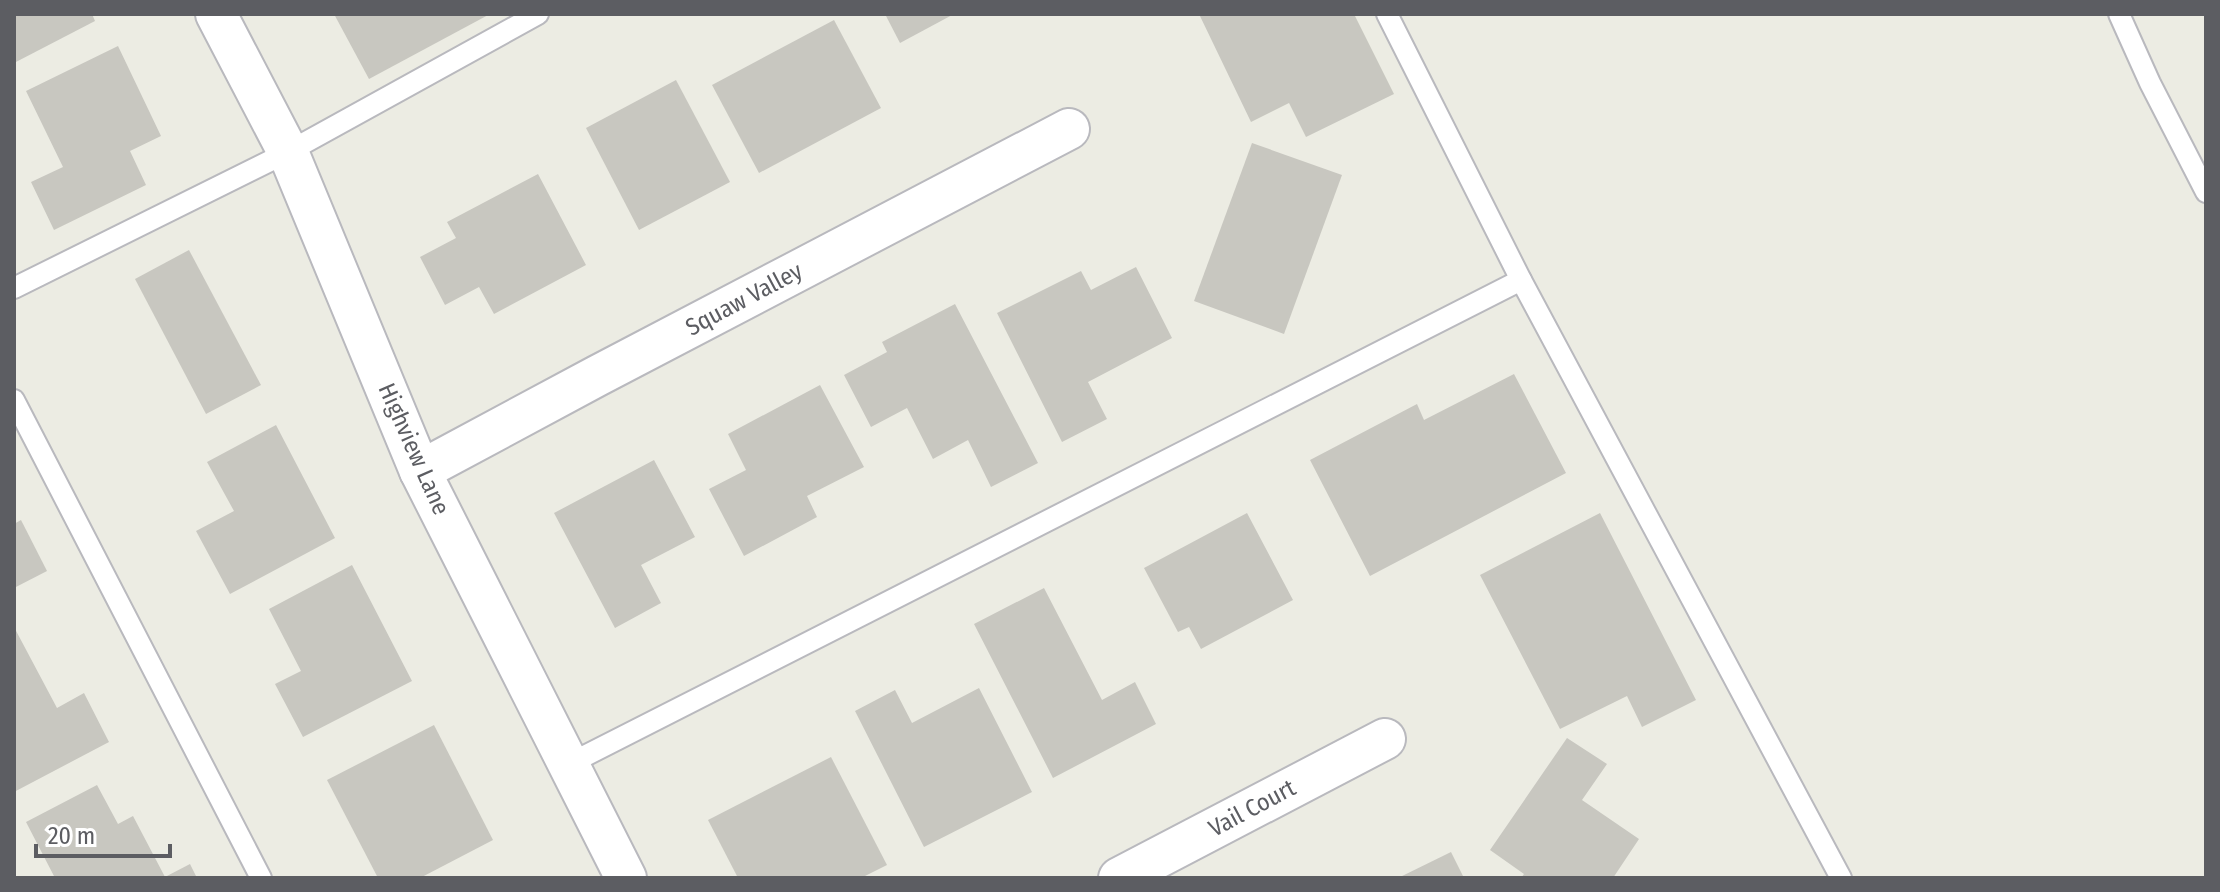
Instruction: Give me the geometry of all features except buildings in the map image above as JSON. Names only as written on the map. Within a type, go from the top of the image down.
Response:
[{"type":"street","name":"Highview Lane","points":[[216,14],[288,152],[420,471],[626,878]]},
{"type":"street","name":"Squaw Valley","points":[[420,471],[1069,129]]},
{"type":"street","name":"Vail Court","points":[[1119,878],[1385,739]]},
{"type":"lane","points":[[14,288],[288,152],[538,14]]},
{"type":"lane","points":[[1387,14],[1521,280],[1834,876]]},
{"type":"lane","points":[[2119,14],[2150,83],[2206,192]]},
{"type":"lane","points":[[569,764],[1521,280]]},
{"type":"lane","points":[[14,400],[261,878]]}]
